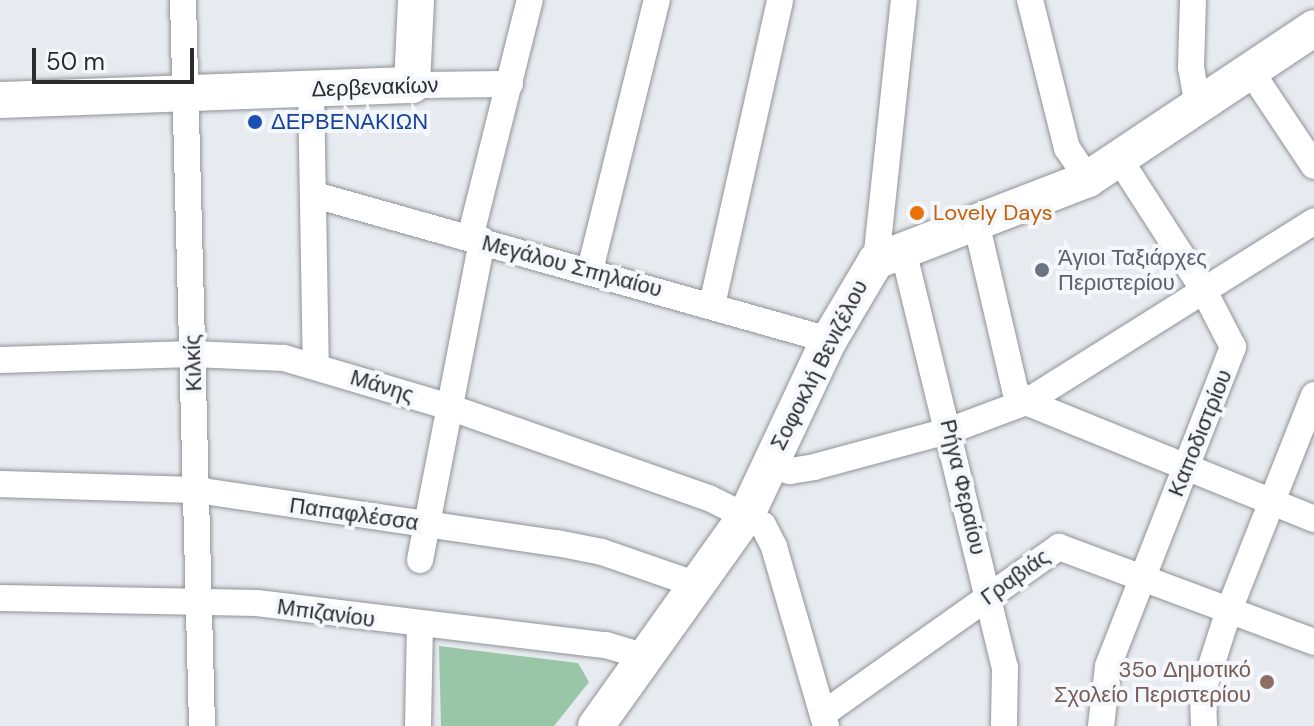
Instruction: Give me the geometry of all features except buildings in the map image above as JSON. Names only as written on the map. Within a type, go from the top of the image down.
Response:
[{"type":"street","name":"Κιλκίς","points":[[183,0],[202,726]]},
{"type":"street","points":[[412,85],[416,0]]},
{"type":"street","points":[[420,560],[476,239],[530,0]]},
{"type":"street","points":[[590,270],[657,0]]},
{"type":"street","points":[[712,305],[780,0]]},
{"type":"street","points":[[904,0],[890,256],[1088,179],[1314,28]]},
{"type":"street","points":[[1030,0],[1067,148],[1088,179]]},
{"type":"street","points":[[1193,0],[1191,67],[1198,105]]},
{"type":"street","points":[[1250,70],[1314,166]]},
{"type":"street","name":"Δερβενακίων","points":[[0,100],[510,84]]},
{"type":"street","points":[[311,89],[316,366]]},
{"type":"street","name":"Καποδιστρίου","points":[[1101,726],[1108,666],[1233,347],[1203,289],[1120,160]]},
{"type":"street","name":"Μεγάλου Σπηλαίου","points":[[315,195],[590,270],[829,340]]},
{"type":"street","points":[[768,466],[790,471],[814,467],[951,430],[1026,402],[1314,221]]},
{"type":"street","points":[[976,222],[1015,390],[1026,402],[1186,470],[1314,519]]},
{"type":"street","name":"Σοφοκλή Βενιζέλου","points":[[596,726],[649,658],[746,516],[829,340],[890,256]]},
{"type":"street","name":"Ρήγα Φεραίου","points":[[890,256],[951,430],[1005,667],[1004,726]]},
{"type":"street","name":"Μάνης","points":[[0,360],[193,354],[284,358],[449,407],[709,498],[746,516]]},
{"type":"street","points":[[1204,726],[1203,691],[1229,610],[1314,395]]},
{"type":"street","name":"Παπαφλέσσα","points":[[0,484],[196,490],[602,552],[700,586]]},
{"type":"street","points":[[746,516],[763,525],[774,547],[825,720]]},
{"type":"street","name":"Γραβιάς","points":[[825,720],[1059,547],[1143,575],[1314,642]]},
{"type":"street","name":"Μπιζανίου","points":[[0,598],[199,600],[606,645],[649,658]]},
{"type":"street","points":[[418,726],[420,625]]},
{"type":"green space","points":[[439,646],[578,663],[589,682],[554,726],[441,726]]},
{"type":"place","name":"ΔΕΡΒΕΝΑΚΙΩΝ","points":[[255,122]]},
{"type":"place","name":"Lovely Days","points":[[917,213]]},
{"type":"place","name":"Άγιοι Ταξιάρχες Περιστερίου","points":[[1042,270]]},
{"type":"place","name":"35ο Δημοτικό Σχολείο Περιστερίου","points":[[1267,682]]}]
